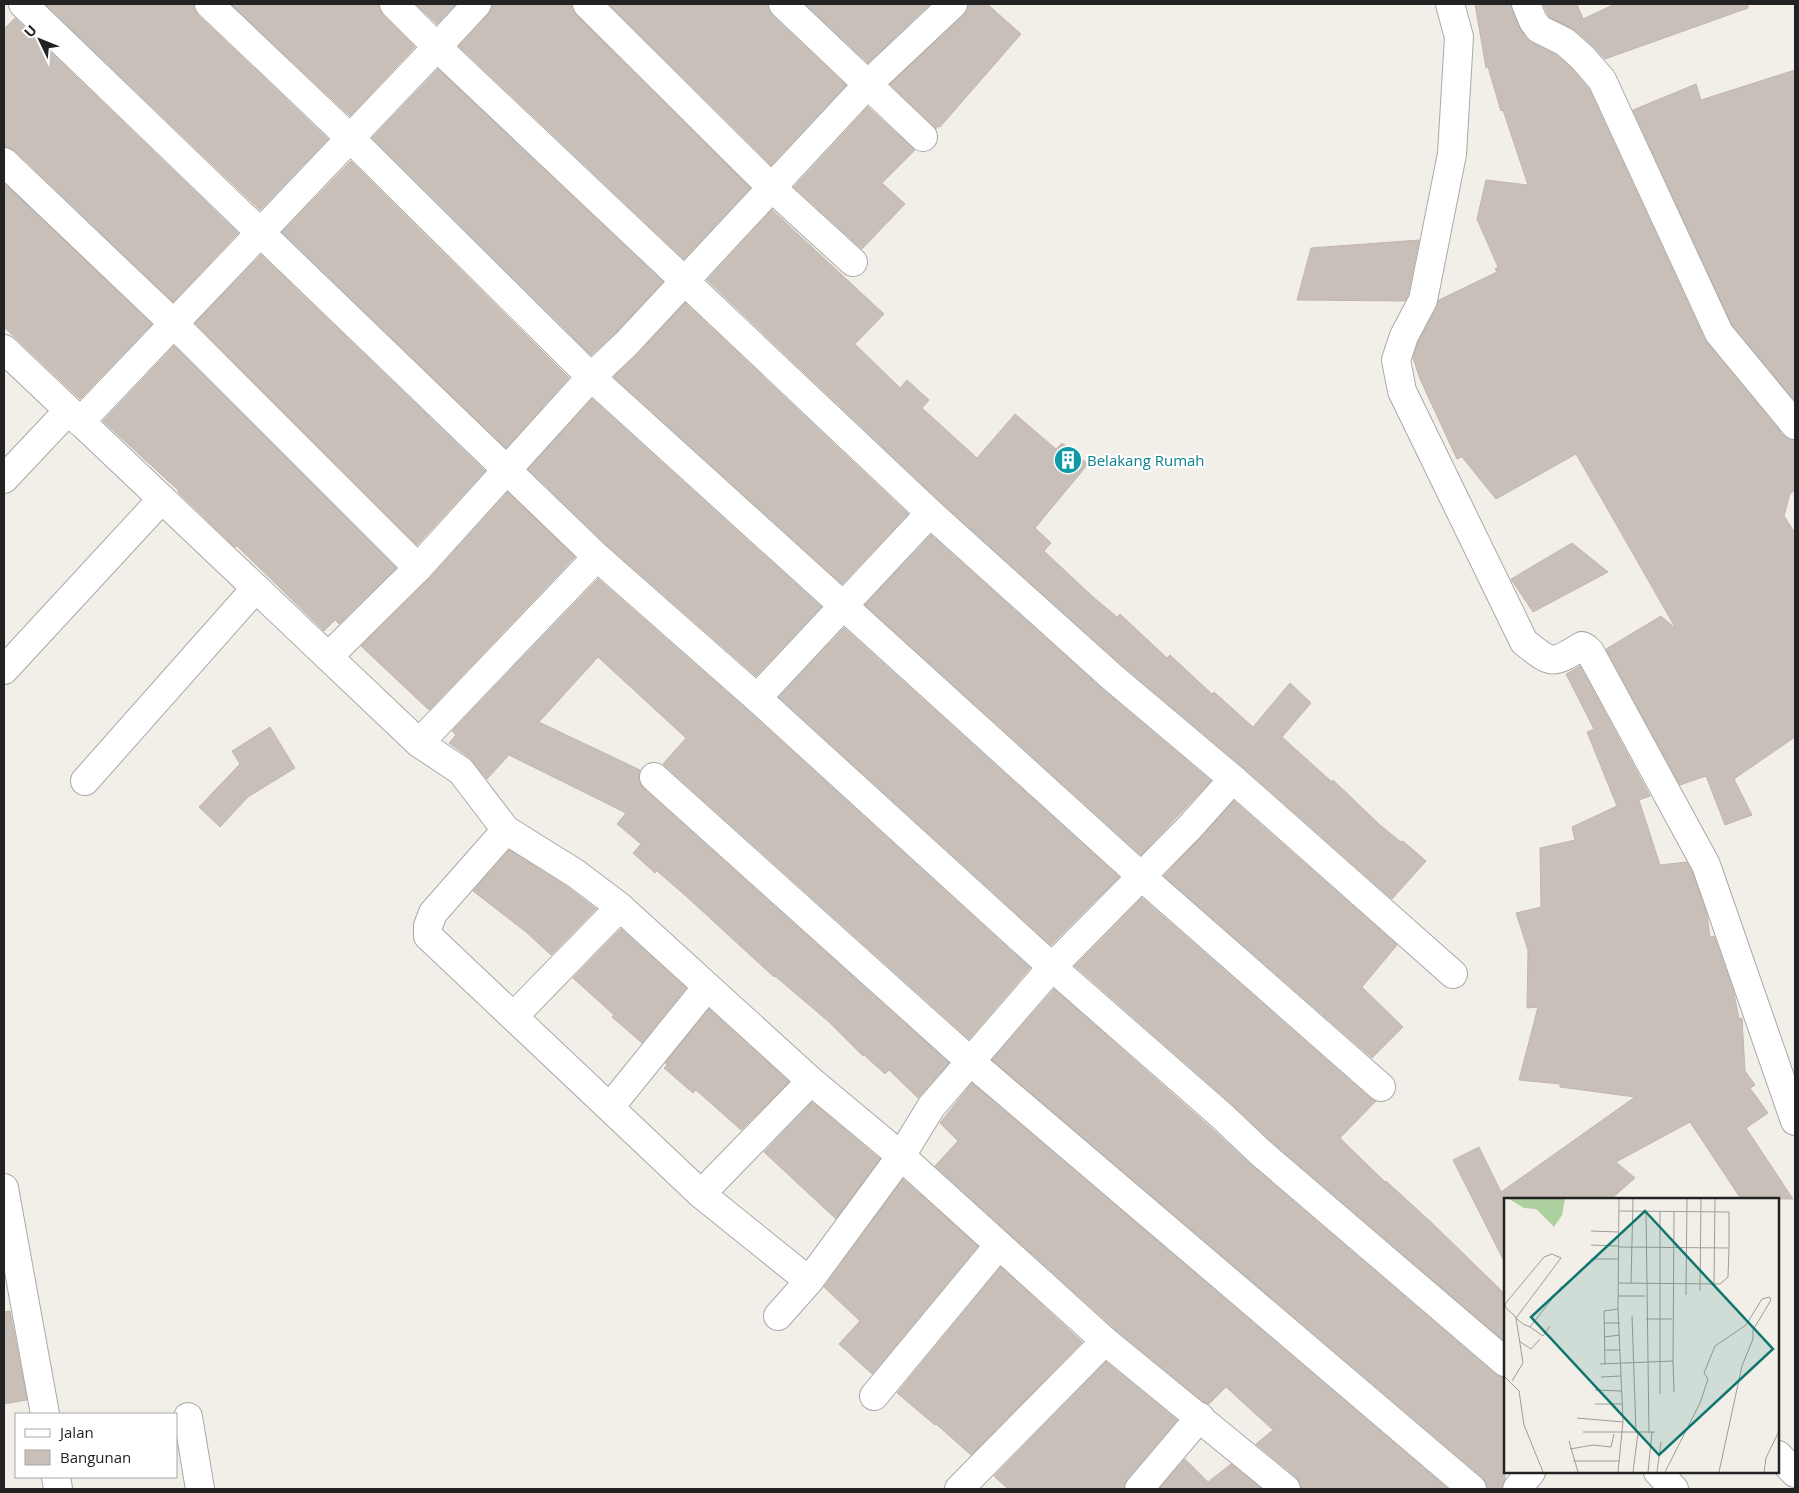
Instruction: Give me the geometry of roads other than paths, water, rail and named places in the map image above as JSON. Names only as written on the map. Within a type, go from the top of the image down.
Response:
[{"type":"street","points":[[23,4],[596,557],[757,698],[1261,1153],[1504,1361]]},
{"type":"street","points":[[209,4],[350,138],[591,377],[1142,877],[1381,1087]]},
{"type":"street","points":[[394,4],[437,47],[930,514],[1112,677],[1233,779],[1453,974]]},
{"type":"street","points":[[4,479],[173,323],[261,233],[477,4]]},
{"type":"street","points":[[587,4],[772,188],[853,262]]},
{"type":"street","points":[[783,4],[923,137]]},
{"type":"street","points":[[328,657],[418,568],[591,377],[626,344],[868,84],[953,4]]},
{"type":"street","points":[[1450,4],[1460,37],[1452,154],[1423,300],[1404,336],[1396,360],[1402,391],[1524,642],[1549,660],[1560,659],[1582,646],[1590,652],[1702,856],[1795,1121]]},
{"type":"street","points":[[1526,4],[1539,28],[1566,42],[1602,80],[1719,333],[1795,425]]},
{"type":"street","points":[[4,162],[173,323],[418,568]]},
{"type":"street","points":[[4,349],[419,743],[461,771],[506,830],[575,873],[620,907],[811,1082],[901,1156],[1105,1340],[1286,1489]]},
{"type":"street","points":[[4,670],[162,499]]},
{"type":"street","points":[[757,698],[930,514]]},
{"type":"street","points":[[419,743],[596,557]]},
{"type":"street","points":[[85,781],[256,588]]},
{"type":"street","points":[[654,777],[971,1062],[1472,1489]]},
{"type":"street","points":[[778,1316],[809,1281],[901,1156],[931,1106],[1052,966],[1142,877],[1233,779]]},
{"type":"street","points":[[506,830],[432,913],[428,926],[428,936],[701,1194],[809,1281]]},
{"type":"street","points":[[514,1016],[620,907]]},
{"type":"street","points":[[610,1107],[707,987]]},
{"type":"street","points":[[701,1194],[811,1082]]},
{"type":"street","points":[[4,1188],[44,1413]]},
{"type":"street","points":[[874,1396],[999,1245]]},
{"type":"street","points":[[959,1489],[1105,1340]]},
{"type":"street","points":[[1139,1489],[1200,1417]]},
{"type":"street","points":[[188,1418],[200,1489]]},
{"type":"street","points":[[1779,1456],[1795,1473]]},
{"type":"street","points":[[1517,1489],[1530,1473]]},
{"type":"street","points":[[1659,1473],[1674,1489]]},
{"type":"place","name":"Belakang Rumah","points":[[1068,460]]}]
